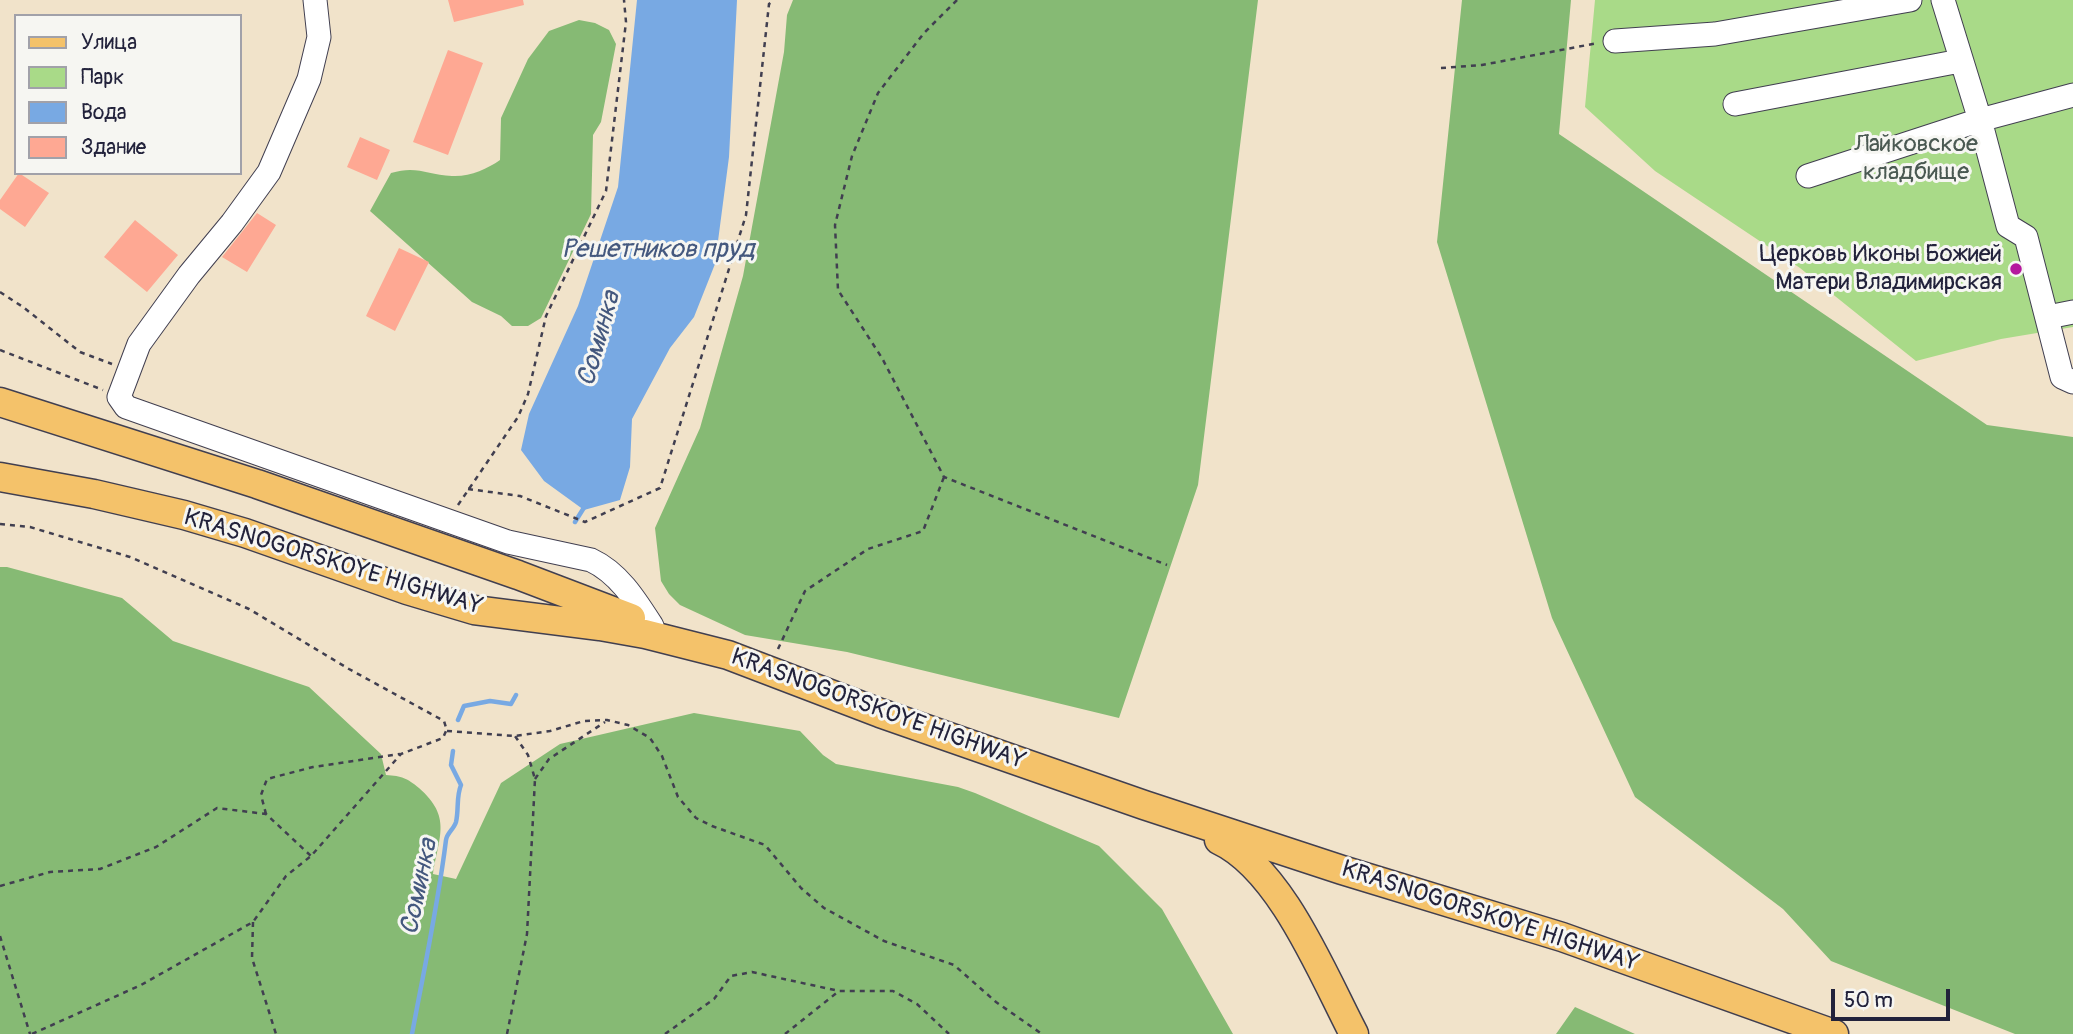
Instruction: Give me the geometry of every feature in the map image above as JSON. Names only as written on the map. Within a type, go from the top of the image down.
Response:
[{"type":"main road","points":[[0,402],[309,502],[505,571],[728,655]]},
{"type":"main road","name":"KRASNOGORSKOYE HIGHWAY","points":[[0,477],[85,492],[184,515],[459,606],[645,634],[728,655],[930,731],[1144,805],[1562,937],[1834,1034]]},
{"type":"main road","name":"KRASNOGORSKOYE HIGHWAY","points":[[1144,805],[1235,847],[1260,870],[1292,916],[1354,1034]]},
{"type":"main road","points":[[1260,870],[1265,859],[1273,853],[1286,852]]},
{"type":"street","points":[[315,0],[318,37],[309,79],[269,172],[139,344],[119,396],[126,407],[508,542],[591,560],[602,565],[621,583],[652,626]]},
{"type":"street","points":[[1615,41],[1715,34],[1910,0]]},
{"type":"street","points":[[1943,0],[1980,120],[2008,226],[2026,237],[2068,379]]},
{"type":"street","points":[[1735,104],[1960,61]]},
{"type":"street","points":[[1808,176],[1980,120],[2073,95]]},
{"type":"street","points":[[2048,317],[2073,312]]},
{"type":"path","points":[[624,0],[626,22],[606,191],[546,316],[528,394],[518,417],[468,489],[520,496],[585,522],[660,488],[746,215],[769,4],[774,0]]},
{"type":"path","points":[[957,0],[924,33],[878,93],[852,156],[835,225],[838,290],[882,358],[944,478],[1167,565]]},
{"type":"path","points":[[1441,68],[1482,65],[1615,41]]},
{"type":"path","points":[[0,292],[80,352],[128,370]]},
{"type":"path","points":[[0,350],[119,396]]},
{"type":"path","points":[[768,671],[805,591],[868,549],[923,531],[944,478]]},
{"type":"path","points":[[0,524],[30,527],[130,557],[249,609],[349,669],[444,721],[447,731],[443,738],[401,754],[313,767],[267,779],[261,795],[266,814],[311,856]]},
{"type":"path","points":[[447,731],[515,736],[550,731],[584,721],[607,720],[628,725],[650,738],[662,756],[678,797],[696,818],[765,845],[801,888],[824,908],[884,941],[954,965],[996,1002],[1042,1034]]},
{"type":"path","points":[[536,779],[549,759],[607,720]]},
{"type":"path","points":[[507,1034],[527,934],[536,779],[528,755],[515,736]]},
{"type":"path","points":[[0,936],[31,1034],[141,985],[253,922],[286,876],[311,856],[401,754]]},
{"type":"path","points":[[0,886],[50,872],[100,869],[156,847],[217,808],[266,814]]},
{"type":"path","points":[[253,922],[252,958],[276,1034]]},
{"type":"path","points":[[665,1034],[714,999],[730,976],[752,972],[839,991],[893,992],[917,1004],[949,1034]]},
{"type":"path","points":[[785,1034],[839,991]]},
{"type":"green space","points":[[793,0],[1258,0],[1198,485],[1119,718],[847,652],[745,635],[680,605],[661,581],[655,528],[700,428],[743,276],[784,52],[787,15]]},
{"type":"green space","points":[[1462,0],[1571,0],[1559,134],[1987,425],[2073,437],[2073,1034],[2015,1034],[1831,961],[1783,909],[1635,797],[1552,618],[1437,242]]},
{"type":"green space","name":"Лайковское кладбище","points":[[1595,0],[2073,0],[2073,327],[2001,339],[1916,361],[1800,268],[1655,171],[1585,107]]},
{"type":"green space","points":[[579,20],[595,23],[609,30],[616,44],[601,122],[593,135],[591,214],[541,318],[528,326],[512,326],[501,316],[472,302],[370,211],[391,173],[408,170],[452,176],[465,175],[500,160],[501,118],[528,59],[549,31]]},
{"type":"green space","points":[[0,567],[122,598],[173,641],[309,687],[381,754],[386,775],[411,782],[436,808],[441,828],[433,874],[456,879],[501,783],[560,744],[694,713],[800,731],[823,755],[836,764],[958,787],[975,793],[1099,846],[1162,909],[1233,1034],[0,1034]]},
{"type":"green space","points":[[1575,1007],[1635,1034],[1556,1034]]},
{"type":"water","name":"Решетников пруд","points":[[637,0],[737,0],[729,157],[715,264],[694,317],[670,348],[632,419],[630,467],[620,500],[584,510],[544,481],[521,450],[529,414],[578,306],[618,187]]},
{"type":"building","points":[[448,0],[523,0],[524,5],[454,22]]},
{"type":"building","points":[[448,50],[483,63],[448,155],[413,142]]},
{"type":"building","points":[[360,137],[390,150],[377,180],[347,167]]},
{"type":"building","points":[[18,175],[22,175],[49,193],[25,227],[0,209],[0,200]]},
{"type":"building","points":[[257,213],[276,225],[247,272],[222,257]]},
{"type":"building","points":[[135,220],[178,255],[147,292],[104,257]]},
{"type":"building","points":[[399,248],[429,262],[395,331],[366,316]]},
{"type":"waterway","name":"Соминка","points":[[575,522],[585,506]]},
{"type":"waterway","name":"Соминка","points":[[458,720],[464,706],[490,701],[511,704],[516,695]]},
{"type":"waterway","name":"Соминка","points":[[412,1034],[446,840],[457,817],[461,785],[451,765],[453,751]]},
{"type":"place","name":"Церковь Иконы Божией Матери Владимирская","points":[[2016,269]]}]
